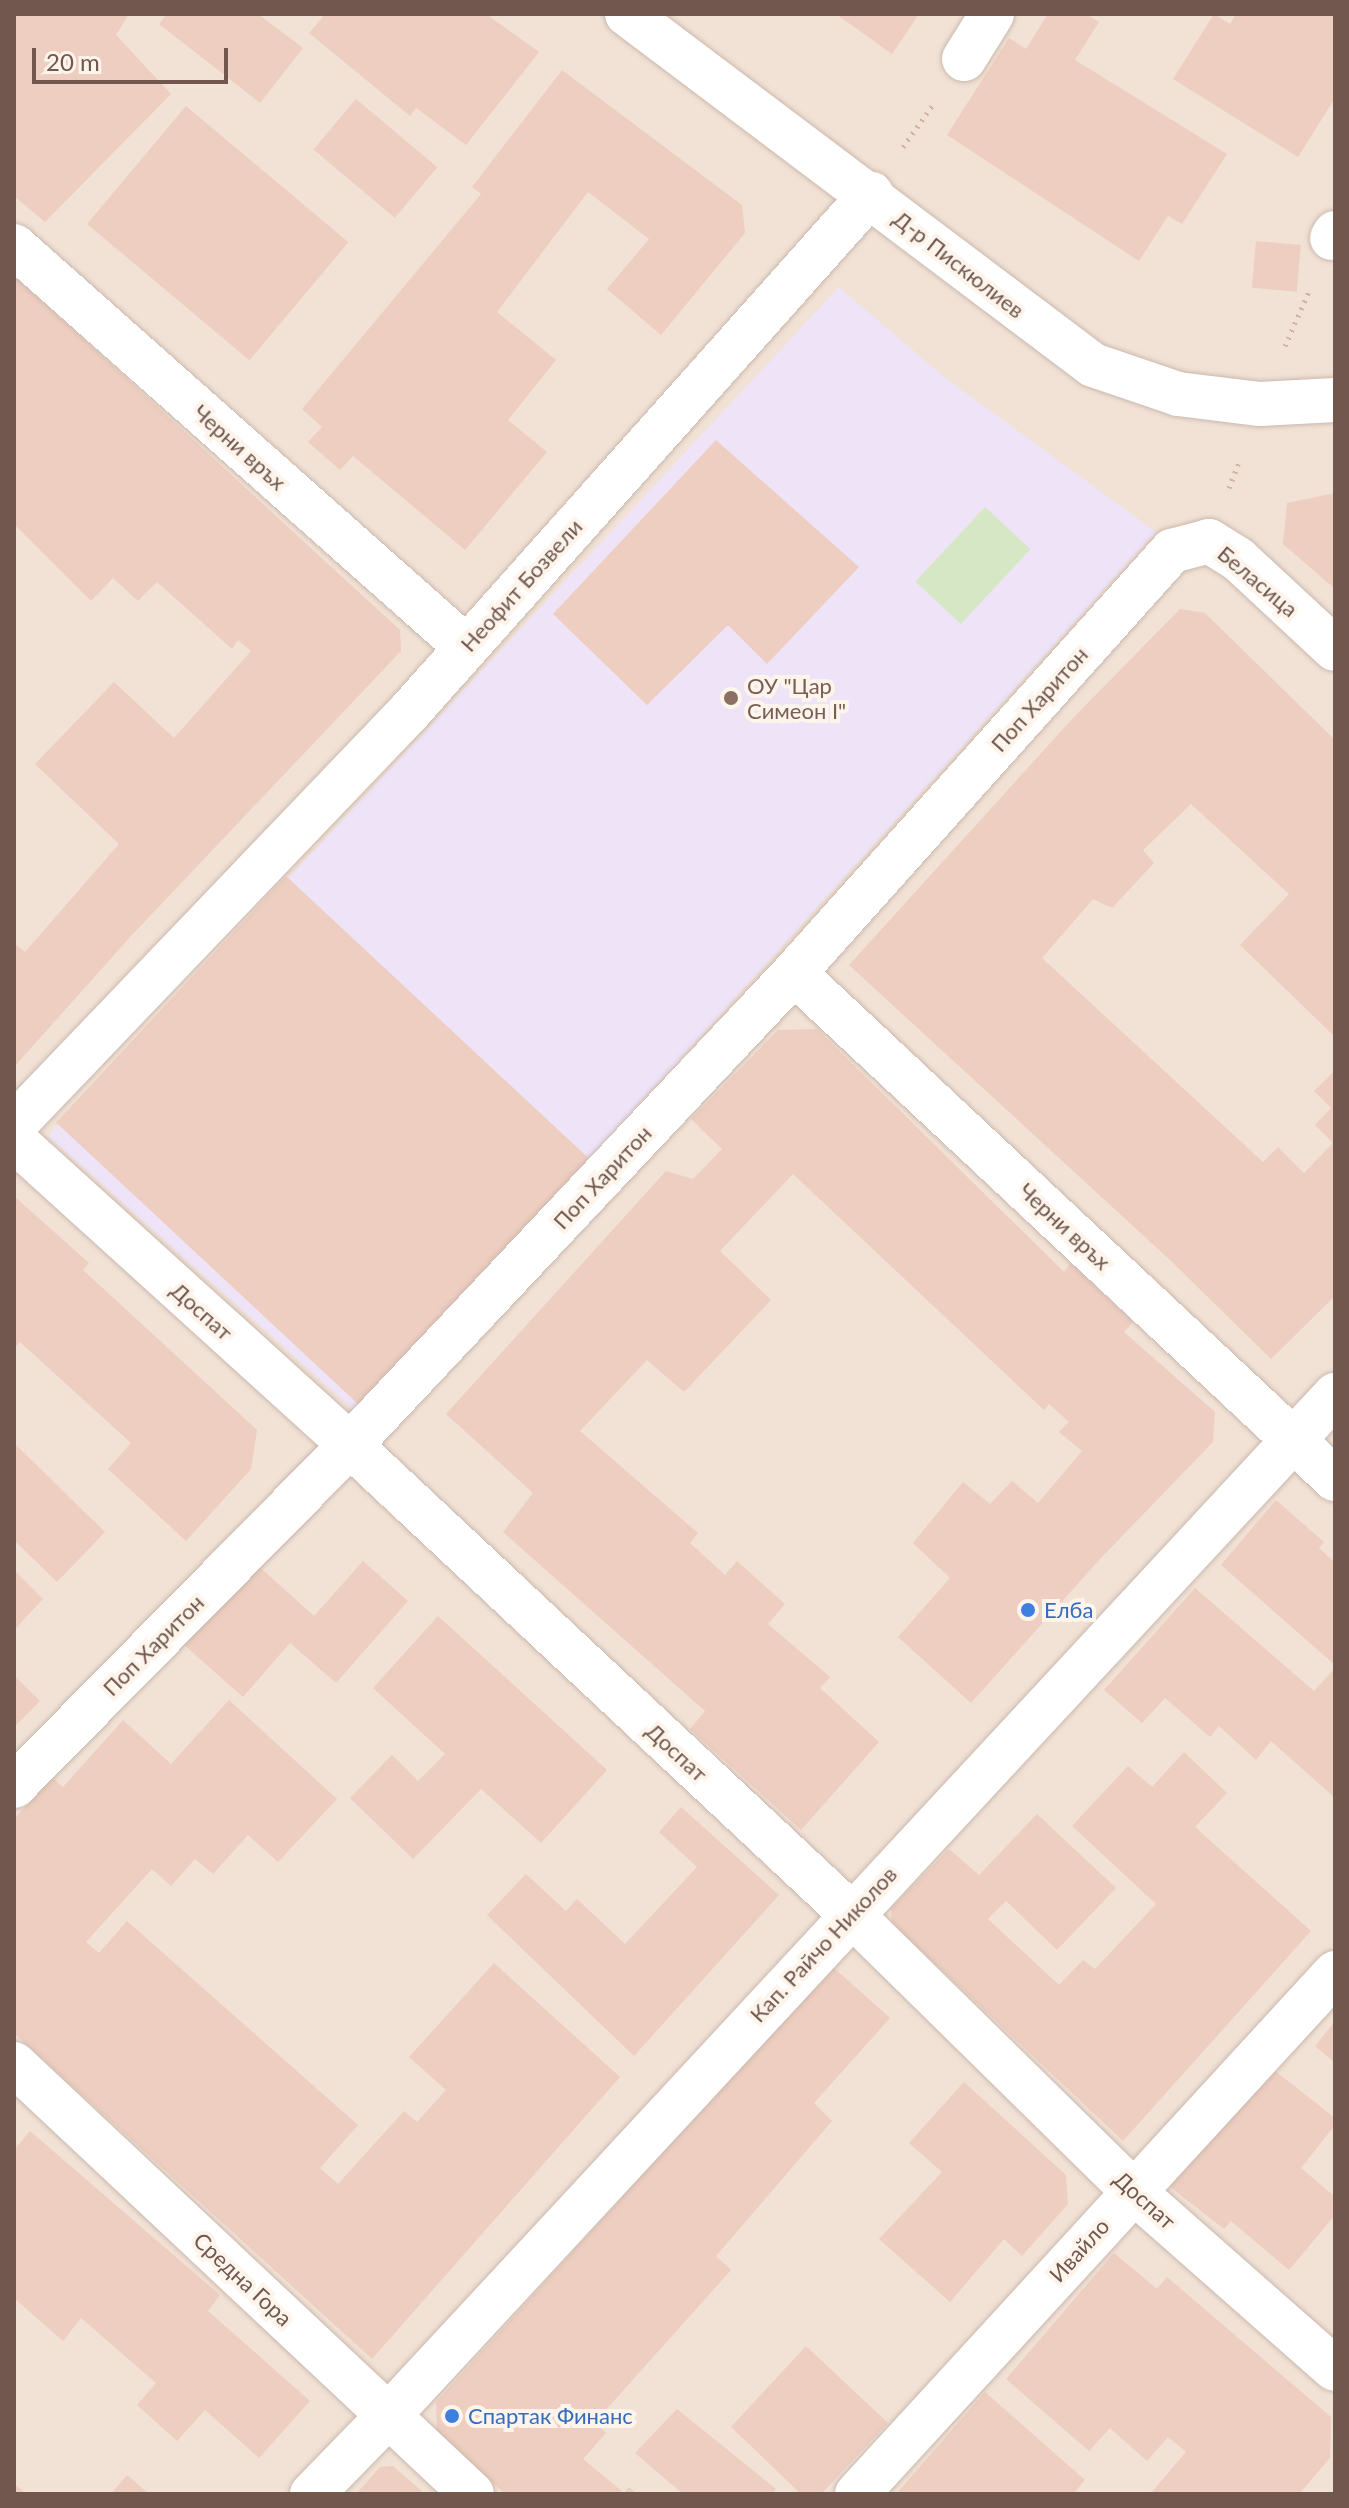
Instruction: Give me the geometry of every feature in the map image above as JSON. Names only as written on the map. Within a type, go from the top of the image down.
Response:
[{"type":"street","name":"Д-р Пискюлиев","points":[[627,14],[871,194],[1020,313],[1093,365],[1178,394],[1260,404],[1335,400]]},
{"type":"street","points":[[964,59],[992,14]]},
{"type":"street","name":"Неофит Бозвели","points":[[14,1125],[379,745],[871,194]]},
{"type":"street","name":"Черни връх","points":[[14,246],[466,647]]},
{"type":"street","name":"Беласица","points":[[1172,551],[1209,541],[1219,547],[1238,559],[1335,649]]},
{"type":"street","name":"Поп Харитон","points":[[14,1786],[350,1445],[794,973],[1172,551]]},
{"type":"street","name":"Черни връх","points":[[794,973],[1335,1479]]},
{"type":"street","name":"Доспат","points":[[14,1140],[350,1445],[851,1914],[1133,2191],[1335,2369]]},
{"type":"street","name":"Кап. Райчо Николов","points":[[312,2494],[388,2416],[1335,1395]]},
{"type":"street","name":"Ивайло","points":[[857,2494],[1335,1973]]},
{"type":"street","name":"Средна Гора","points":[[14,2064],[472,2494]]},
{"type":"path","points":[[871,194],[964,59]]},
{"type":"shaded area","points":[[14,14],[1335,14],[1335,2494],[14,2494]]},
{"type":"shaded area","name":"ОУ \"Цар Симеон I\"","points":[[839,287],[943,376],[1156,532],[591,1158],[355,1411],[48,1136]]},
{"type":"green space","points":[[985,507],[1030,549],[961,624],[915,582]]},
{"type":"building","points":[[14,14],[129,14],[116,35],[171,94],[45,222],[14,196]]},
{"type":"building","points":[[167,14],[258,14],[303,48],[260,103],[159,24]]},
{"type":"building","points":[[319,14],[486,14],[539,52],[466,145],[416,108],[410,116],[309,33],[323,17]]},
{"type":"building","points":[[836,14],[919,14],[892,54]]},
{"type":"building","points":[[1048,14],[1086,14],[1099,22],[1075,60],[1227,154],[1182,224],[1168,216],[1139,261],[947,135],[1009,38],[1026,49]]},
{"type":"building","points":[[1214,14],[1230,24],[1236,14],[1335,14],[1335,98],[1298,157],[1173,79]]},
{"type":"building","points":[[562,70],[742,205],[745,233],[661,335],[607,289],[649,239],[588,192],[497,312],[556,360],[508,420],[547,452],[465,550],[353,456],[340,470],[308,442],[322,427],[302,409],[481,194],[472,187]]},
{"type":"building","points":[[356,99],[437,167],[395,218],[314,150]]},
{"type":"building","points":[[186,106],[348,242],[249,360],[87,224]]},
{"type":"building","points":[[1256,241],[1301,245],[1297,292],[1252,288]]},
{"type":"building","points":[[14,275],[400,630],[401,651],[131,936],[14,1067],[14,943],[25,952],[119,844],[35,764],[114,682],[174,738],[251,651],[238,640],[232,649],[157,582],[138,601],[113,578],[91,601],[14,524]]},
{"type":"building","points":[[716,440],[859,567],[767,664],[728,625],[647,705],[553,614]]},
{"type":"building","points":[[1335,493],[1335,589],[1283,544],[1287,503]]},
{"type":"building","points":[[1180,609],[1205,613],[1335,740],[1335,1037],[1240,945],[1289,894],[1191,804],[1143,850],[1154,863],[1112,908],[1093,899],[1042,958],[1263,1162],[1278,1147],[1304,1173],[1333,1143],[1315,1125],[1331,1108],[1314,1091],[1335,1070],[1335,1296],[1271,1359],[1170,1260],[849,965],[1073,718]]},
{"type":"building","points":[[286,876],[590,1159],[360,1405],[56,1122]]},
{"type":"building","points":[[817,1029],[1064,1272],[1071,1263],[1133,1322],[1124,1332],[1215,1412],[1213,1442],[1100,1559],[971,1703],[898,1637],[950,1578],[913,1543],[963,1482],[990,1504],[1012,1481],[1038,1503],[1082,1451],[1059,1432],[1069,1422],[1049,1404],[1044,1410],[793,1174],[720,1251],[771,1300],[684,1392],[647,1360],[580,1431],[698,1533],[690,1543],[725,1575],[737,1561],[785,1604],[768,1624],[830,1677],[820,1688],[879,1742],[801,1830],[690,1729],[705,1711],[503,1532],[533,1493],[446,1414],[666,1171],[693,1179],[722,1149],[691,1119],[778,1030]]},
{"type":"building","points":[[14,1196],[89,1263],[83,1270],[257,1430],[251,1469],[186,1541],[108,1469],[131,1443],[20,1342],[14,1349]]},
{"type":"building","points":[[14,1443],[105,1532],[57,1582],[14,1540]]},
{"type":"building","points":[[1276,1500],[1324,1542],[1319,1548],[1335,1563],[1335,1665],[1221,1565]]},
{"type":"building","points":[[363,1561],[408,1601],[336,1683],[290,1643],[243,1697],[184,1645],[255,1563],[314,1616]]},
{"type":"building","points":[[14,1570],[43,1599],[14,1630]]},
{"type":"building","points":[[1195,1588],[1314,1691],[1335,1668],[1335,1798],[1271,1741],[1256,1760],[1219,1726],[1210,1737],[1165,1698],[1142,1723],[1104,1690]]},
{"type":"building","points":[[438,1616],[607,1770],[541,1843],[481,1789],[413,1859],[350,1798],[392,1755],[418,1781],[445,1754],[373,1688]]},
{"type":"building","points":[[14,1675],[40,1701],[14,1727]]},
{"type":"building","points":[[229,1700],[337,1799],[278,1862],[248,1835],[213,1874],[195,1859],[171,1886],[152,1869],[86,1942],[99,1953],[127,1921],[358,2125],[320,2168],[338,2184],[404,2111],[417,2122],[446,2090],[409,2057],[494,1963],[620,2077],[372,2359],[14,2033],[14,1819],[52,1777],[63,1787],[123,1720],[171,1764]]},
{"type":"building","points":[[1184,1752],[1227,1793],[1195,1827],[1311,1931],[1123,2141],[892,1923],[891,1908],[949,1849],[979,1875],[1037,1814],[1116,1888],[1057,1950],[1006,1901],[988,1919],[1059,1985],[1083,1960],[1095,1969],[1156,1904],[1072,1826],[1128,1766],[1152,1787]]},
{"type":"building","points":[[681,1807],[779,1895],[634,2056],[487,1915],[526,1874],[566,1911],[577,1899],[625,1944],[697,1867],[659,1832]]},
{"type":"building","points":[[832,1966],[890,2018],[814,2103],[832,2121],[716,2256],[731,2270],[595,2422],[606,2433],[583,2459],[624,2493],[629,2487],[637,2494],[505,2494],[437,2433],[436,2402]]},
{"type":"building","points":[[1335,2021],[1335,2063],[1315,2046]]},
{"type":"building","points":[[1261,2060],[1335,2118],[1335,2125],[1301,2168],[1335,2197],[1335,2215],[1289,2270],[1231,2221],[1224,2229],[1165,2183]]},
{"type":"building","points":[[964,2082],[1066,2175],[1068,2204],[1022,2256],[1004,2239],[950,2302],[879,2239],[942,2172],[909,2143]]},
{"type":"building","points":[[30,2131],[220,2295],[208,2311],[310,2401],[259,2458],[205,2410],[177,2441],[137,2405],[156,2383],[81,2318],[63,2341],[14,2298],[14,2150]]},
{"type":"building","points":[[1114,2253],[1157,2289],[1167,2277],[1331,2417],[1330,2458],[1299,2494],[1150,2494],[1186,2452],[1168,2437],[1147,2461],[1110,2428],[1089,2451],[1006,2379]]},
{"type":"building","points":[[806,2346],[888,2423],[821,2494],[801,2494],[731,2427]]},
{"type":"building","points":[[985,2392],[1085,2480],[1073,2494],[896,2494]]},
{"type":"building","points":[[677,2409],[776,2489],[772,2494],[683,2494],[635,2453]]},
{"type":"building","points":[[393,2466],[425,2494],[356,2494],[380,2467]]},
{"type":"building","points":[[127,2475],[149,2494],[111,2494]]},
{"type":"building","points":[[16,2485],[26,2494],[14,2494]]},
{"type":"place","name":"ОУ \"Цар Симеон I\"","points":[[731,698]]},
{"type":"place","name":"Елба","points":[[1028,1610]]},
{"type":"place","name":"Спартак Финанс","points":[[452,2416]]}]
